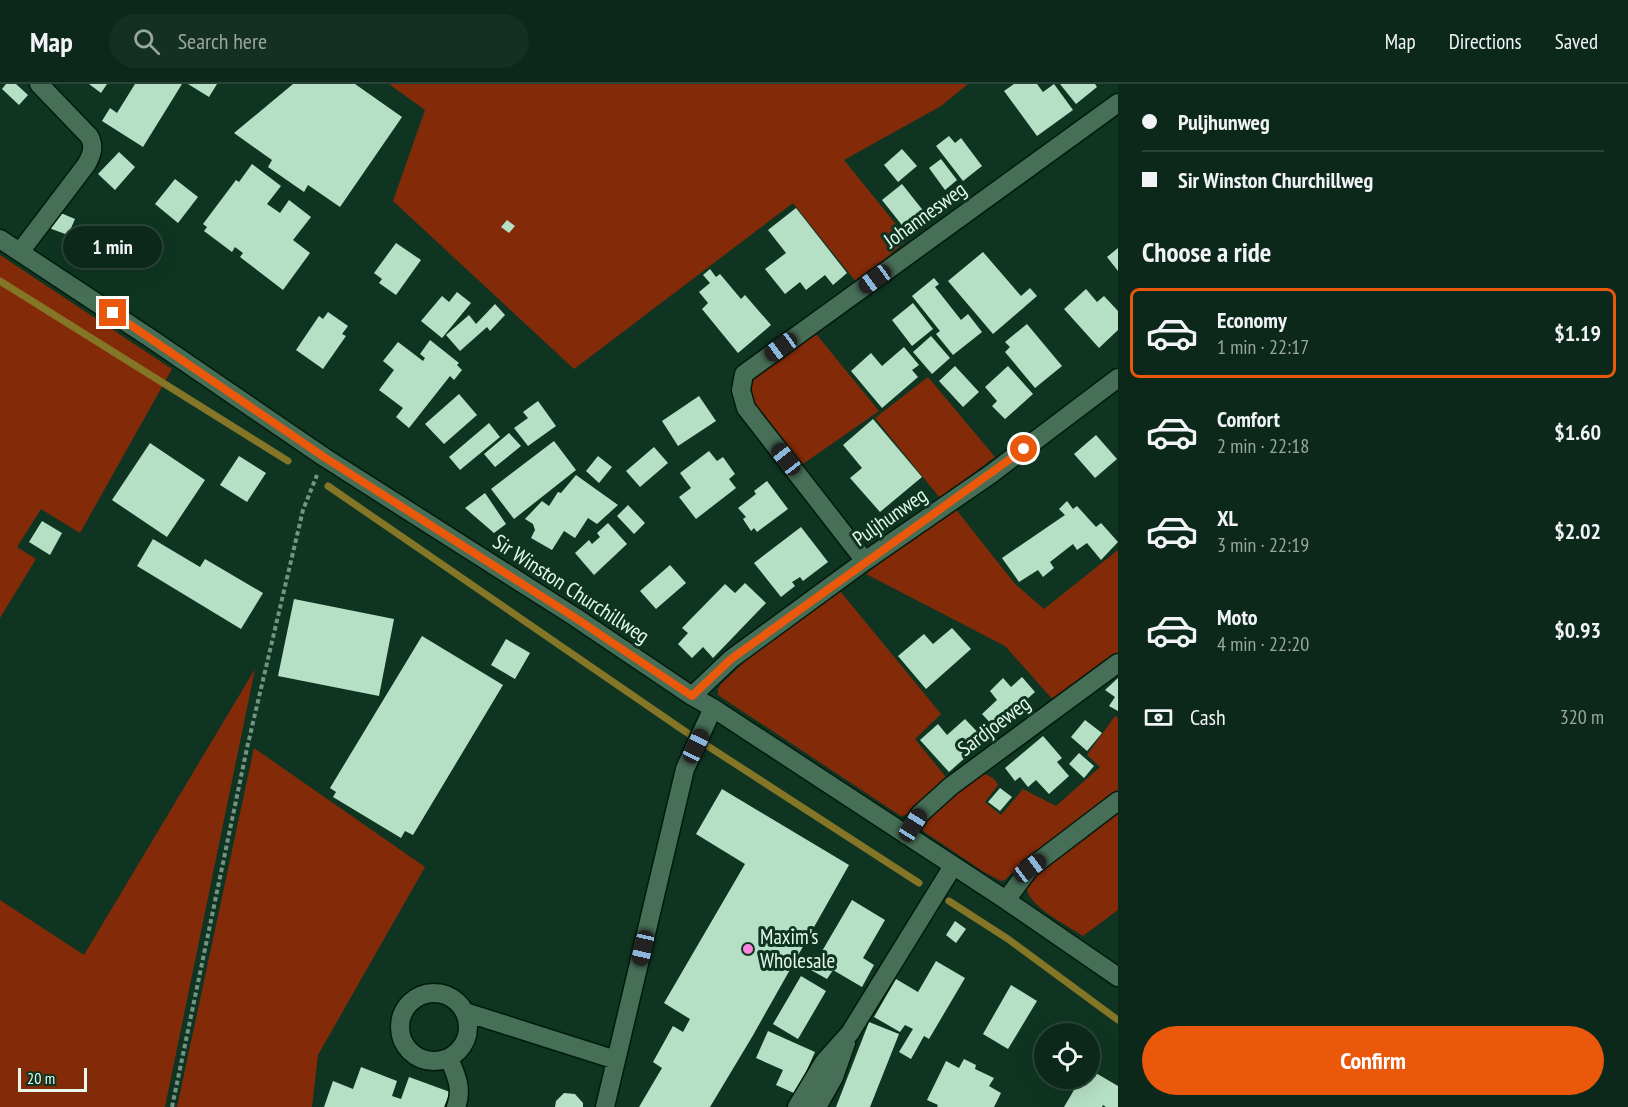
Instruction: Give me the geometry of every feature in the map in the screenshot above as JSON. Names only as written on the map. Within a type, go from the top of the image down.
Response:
[{"type":"street","points":[[20,252],[86,165],[93,148],[89,136],[39,84]]},
{"type":"street","name":"Johannesweg","points":[[866,561],[746,408],[741,390],[744,374],[1118,103]]},
{"type":"street","name":"Sir Winston Churchillweg","points":[[0,239],[324,457],[713,708],[1006,900],[1118,977]]},
{"type":"street","name":"Puljhunweg","points":[[692,696],[731,659],[866,561],[1114,388]]},
{"type":"street","name":"Sardjoeweg","points":[[906,835],[920,814],[951,786],[1118,663]]},
{"type":"street","points":[[605,1107],[688,763],[713,708]]},
{"type":"street","points":[[1006,900],[1030,868],[1118,801]]},
{"type":"street","points":[[797,1107],[824,1062],[850,1033],[953,866]]},
{"type":"street","points":[[441,993],[459,1003],[465,1012],[468,1033],[458,1052],[449,1058],[428,1061],[409,1051],[403,1042],[401,1021],[404,1010],[420,996],[441,993]]},
{"type":"street","points":[[465,1012],[616,1060]]},
{"type":"street","points":[[817,1107],[834,1077],[850,1033]]},
{"type":"street","points":[[449,1058],[460,1088],[456,1107]]},
{"type":"path","points":[[172,1107],[247,748],[303,510],[324,457]]},
{"type":"shaded area","points":[[389,84],[968,84],[941,106],[844,160],[908,239],[857,283],[793,203],[574,369],[393,201],[425,110]]},
{"type":"shaded area","points":[[0,255],[172,369],[80,533],[41,509],[17,547],[36,559],[0,618]]},
{"type":"shaded area","points":[[812,329],[879,411],[800,466],[753,406],[751,382],[753,376]]},
{"type":"shaded area","points":[[928,377],[995,457],[940,498],[875,418]]},
{"type":"shaded area","points":[[954,507],[1015,584],[1044,609],[1118,550],[1118,656],[1055,702],[1005,646],[866,574]]},
{"type":"shaded area","points":[[840,591],[941,714],[915,739],[950,782],[914,813],[901,816],[718,695],[721,684],[752,655]]},
{"type":"shaded area","points":[[255,669],[165,1107],[0,1107],[0,900],[84,955]]},
{"type":"shaded area","points":[[1115,716],[1118,718],[1118,790],[1027,858],[1005,880],[1001,881],[984,872],[923,831],[921,824],[925,816],[980,773],[997,782],[998,785],[985,802],[1001,815],[1023,789],[1056,806],[1100,767],[1087,755]]},
{"type":"shaded area","points":[[254,748],[425,867],[318,1055],[312,1107],[177,1107]]},
{"type":"shaded area","points":[[1118,811],[1118,910],[1083,936],[1040,907],[1028,893],[1027,886],[1038,871]]},
{"type":"building","points":[[6,84],[16,84],[28,95],[19,105],[2,89]]},
{"type":"building","points":[[89,84],[107,84],[101,93]]},
{"type":"building","points":[[135,84],[182,84],[143,147],[102,121],[110,108],[117,113]]},
{"type":"building","points":[[188,84],[217,84],[209,97]]},
{"type":"building","points":[[293,84],[355,84],[402,117],[340,207],[308,185],[304,192],[268,167],[272,160],[234,133]]},
{"type":"building","points":[[1014,84],[1037,84],[1043,92],[1054,84],[1073,110],[1037,136],[1004,91]]},
{"type":"building","points":[[1060,84],[1095,84],[1097,87],[1076,104]]},
{"type":"building","points":[[949,136],[955,143],[961,138],[982,166],[963,181],[936,146]]},
{"type":"building","points":[[902,149],[917,166],[898,182],[884,165]]},
{"type":"building","points":[[119,152],[135,167],[115,190],[98,174]]},
{"type":"building","points":[[941,159],[957,180],[945,190],[929,168]]},
{"type":"building","points":[[252,164],[281,186],[267,204],[280,213],[289,200],[311,217],[293,240],[310,253],[283,290],[240,257],[243,253],[235,247],[232,252],[204,231],[207,227],[203,224],[236,180],[239,182]]},
{"type":"building","points":[[175,179],[198,197],[178,223],[155,204]]},
{"type":"building","points":[[902,184],[929,218],[909,234],[882,200]]},
{"type":"building","points":[[796,208],[847,273],[833,285],[825,275],[806,290],[800,282],[785,294],[765,269],[786,253],[768,230]]},
{"type":"building","points":[[56,211],[75,219],[68,235],[49,228]]},
{"type":"building","points":[[507,220],[515,226],[509,233],[501,227]]},
{"type":"building","points":[[396,243],[421,260],[396,295],[379,283],[382,279],[374,273]]},
{"type":"building","points":[[1118,248],[1118,271],[1107,257]]},
{"type":"building","points":[[983,252],[1021,296],[1030,288],[1037,296],[993,334],[948,281]]},
{"type":"building","points":[[710,269],[716,277],[720,274],[741,299],[745,295],[771,325],[738,353],[702,309],[708,303],[699,292],[710,283],[703,275]]},
{"type":"building","points":[[934,278],[939,284],[935,287],[961,320],[968,314],[982,332],[953,355],[936,334],[940,331],[912,296]]},
{"type":"building","points":[[1086,289],[1097,302],[1104,296],[1118,311],[1118,330],[1099,348],[1064,309]]},
{"type":"building","points":[[457,292],[471,303],[442,338],[421,321],[442,296],[449,302]]},
{"type":"building","points":[[913,303],[933,329],[912,346],[892,320]]},
{"type":"building","points":[[495,304],[505,315],[490,331],[487,327],[460,351],[446,335],[469,315],[476,324]]},
{"type":"building","points":[[328,312],[348,326],[342,334],[346,336],[323,369],[296,350],[319,316],[323,319]]},
{"type":"building","points":[[1027,324],[1062,366],[1035,388],[1005,352],[1010,347],[1005,342]]},
{"type":"building","points":[[931,336],[950,358],[932,374],[913,352]]},
{"type":"building","points":[[430,340],[459,363],[457,365],[462,370],[454,380],[450,376],[409,428],[396,417],[403,408],[379,390],[394,370],[383,361],[398,342],[423,361],[425,358],[420,354]]},
{"type":"building","points":[[904,347],[919,365],[912,370],[918,377],[882,408],[851,371],[871,353],[882,366]]},
{"type":"building","points":[[955,366],[979,392],[963,407],[939,381]]},
{"type":"building","points":[[1008,366],[1033,394],[1005,419],[992,406],[997,401],[985,387]]},
{"type":"building","points":[[459,394],[477,415],[444,444],[425,424]]},
{"type":"building","points":[[699,396],[716,421],[678,446],[662,421]]},
{"type":"building","points":[[538,401],[556,426],[528,446],[514,428],[528,418],[523,412]]},
{"type":"building","points":[[873,419],[922,477],[880,512],[850,478],[862,468],[843,445]]},
{"type":"building","points":[[489,423],[500,437],[460,470],[449,457]]},
{"type":"building","points":[[509,433],[521,446],[495,467],[484,454]]},
{"type":"building","points":[[1096,435],[1117,459],[1095,478],[1074,454]]},
{"type":"building","points":[[554,441],[576,470],[514,519],[491,489]]},
{"type":"building","points":[[150,443],[205,480],[167,537],[112,500]]},
{"type":"building","points":[[654,447],[668,463],[640,487],[626,471]]},
{"type":"building","points":[[709,451],[717,461],[723,457],[735,474],[729,479],[736,488],[696,519],[679,497],[691,488],[680,473]]},
{"type":"building","points":[[239,456],[266,473],[247,502],[220,485]]},
{"type":"building","points":[[598,456],[612,467],[599,483],[586,471]]},
{"type":"building","points":[[576,475],[618,505],[597,524],[588,518],[575,538],[564,531],[552,550],[531,538],[535,530],[533,524],[525,519],[542,501],[549,506],[558,492],[561,493]]},
{"type":"building","points":[[767,481],[788,509],[757,532],[754,528],[751,531],[743,519],[746,517],[738,508],[756,494],[754,491]]},
{"type":"building","points":[[485,493],[506,524],[494,533],[465,508]]},
{"type":"building","points":[[1067,501],[1073,509],[1077,506],[1096,527],[1101,523],[1118,542],[1101,560],[1087,543],[1077,550],[1073,544],[1050,562],[1054,568],[1043,577],[1038,570],[1019,582],[1002,558],[1065,515],[1059,509]]},
{"type":"building","points":[[628,505],[645,523],[634,534],[617,516]]},
{"type":"building","points":[[42,521],[62,533],[50,555],[29,542]]},
{"type":"building","points":[[608,523],[627,544],[594,575],[575,553],[589,540],[592,544],[600,537],[597,533]]},
{"type":"building","points":[[801,527],[828,562],[803,581],[800,577],[792,582],[795,586],[781,597],[754,563]]},
{"type":"building","points":[[153,539],[200,567],[205,559],[263,593],[241,629],[137,566]]},
{"type":"building","points":[[670,565],[686,583],[656,609],[640,591]]},
{"type":"building","points":[[745,583],[766,603],[713,658],[703,647],[692,658],[678,644],[688,633],[682,628],[725,584],[735,593]]},
{"type":"building","points":[[294,599],[394,619],[379,696],[278,676]]},
{"type":"building","points":[[952,628],[971,649],[926,689],[898,656],[924,634],[933,644]]},
{"type":"building","points":[[422,636],[503,685],[413,835],[405,831],[401,838],[333,797],[336,792],[330,788]]},
{"type":"building","points":[[506,639],[530,653],[515,679],[491,665]]},
{"type":"building","points":[[1022,677],[1035,692],[995,728],[982,714],[997,700],[990,691],[1003,678],[1011,687]]},
{"type":"building","points":[[1118,678],[1118,711],[1109,706],[1115,697],[1105,690]]},
{"type":"building","points":[[965,719],[985,740],[949,772],[920,740],[938,724],[947,735]]},
{"type":"building","points":[[1085,720],[1102,733],[1087,751],[1071,737]]},
{"type":"building","points":[[1043,736],[1062,758],[1057,762],[1069,776],[1049,794],[1036,780],[1028,787],[1020,777],[1015,781],[1005,768]]},
{"type":"building","points":[[1079,753],[1094,766],[1084,778],[1069,764]]},
{"type":"building","points":[[1000,788],[1012,797],[1000,811],[988,802]]},
{"type":"building","points":[[722,789],[849,865],[710,1107],[639,1107],[662,1068],[653,1062],[673,1026],[683,1032],[690,1019],[664,1003],[745,864],[696,834]]},
{"type":"building","points":[[852,900],[885,920],[863,958],[874,965],[862,987],[833,970],[827,979],[811,970]]},
{"type":"building","points":[[955,921],[966,929],[956,943],[946,935]]},
{"type":"building","points":[[936,961],[965,978],[929,1039],[924,1036],[911,1059],[899,1052],[913,1029],[905,1025],[900,1032],[874,1017],[896,979],[918,992]]},
{"type":"building","points":[[801,976],[826,991],[798,1039],[773,1024]]},
{"type":"building","points":[[1011,985],[1037,1001],[1008,1049],[983,1034]]},
{"type":"building","points":[[869,1022],[899,1034],[870,1107],[836,1107]]},
{"type":"building","points":[[768,1031],[815,1052],[796,1094],[776,1085],[783,1070],[756,1058]]},
{"type":"building","points":[[964,1059],[976,1065],[975,1069],[994,1078],[989,1086],[1001,1093],[994,1107],[937,1107],[938,1105],[927,1100],[946,1061],[959,1068]]},
{"type":"building","points":[[361,1067],[397,1081],[392,1096],[401,1099],[409,1077],[450,1092],[444,1107],[324,1107],[333,1081],[353,1089]]},
{"type":"building","points":[[1100,1075],[1118,1086],[1118,1107],[1103,1105],[1102,1107],[1064,1107],[1075,1089],[1100,1089]]},
{"type":"building","points":[[564,1093],[575,1094],[583,1103],[583,1107],[555,1107],[556,1101]]},
{"type":"waterway","points":[[0,281],[288,461]]},
{"type":"waterway","points":[[328,486],[683,730],[919,883]]},
{"type":"waterway","points":[[949,901],[1008,939],[1118,1020]]},
{"type":"place","name":"Maxim's Wholesale","points":[[748,949]]},
{"type":"route","points":[[113,313],[324,457],[574,617],[692,696],[731,659],[1024,449]]}]
